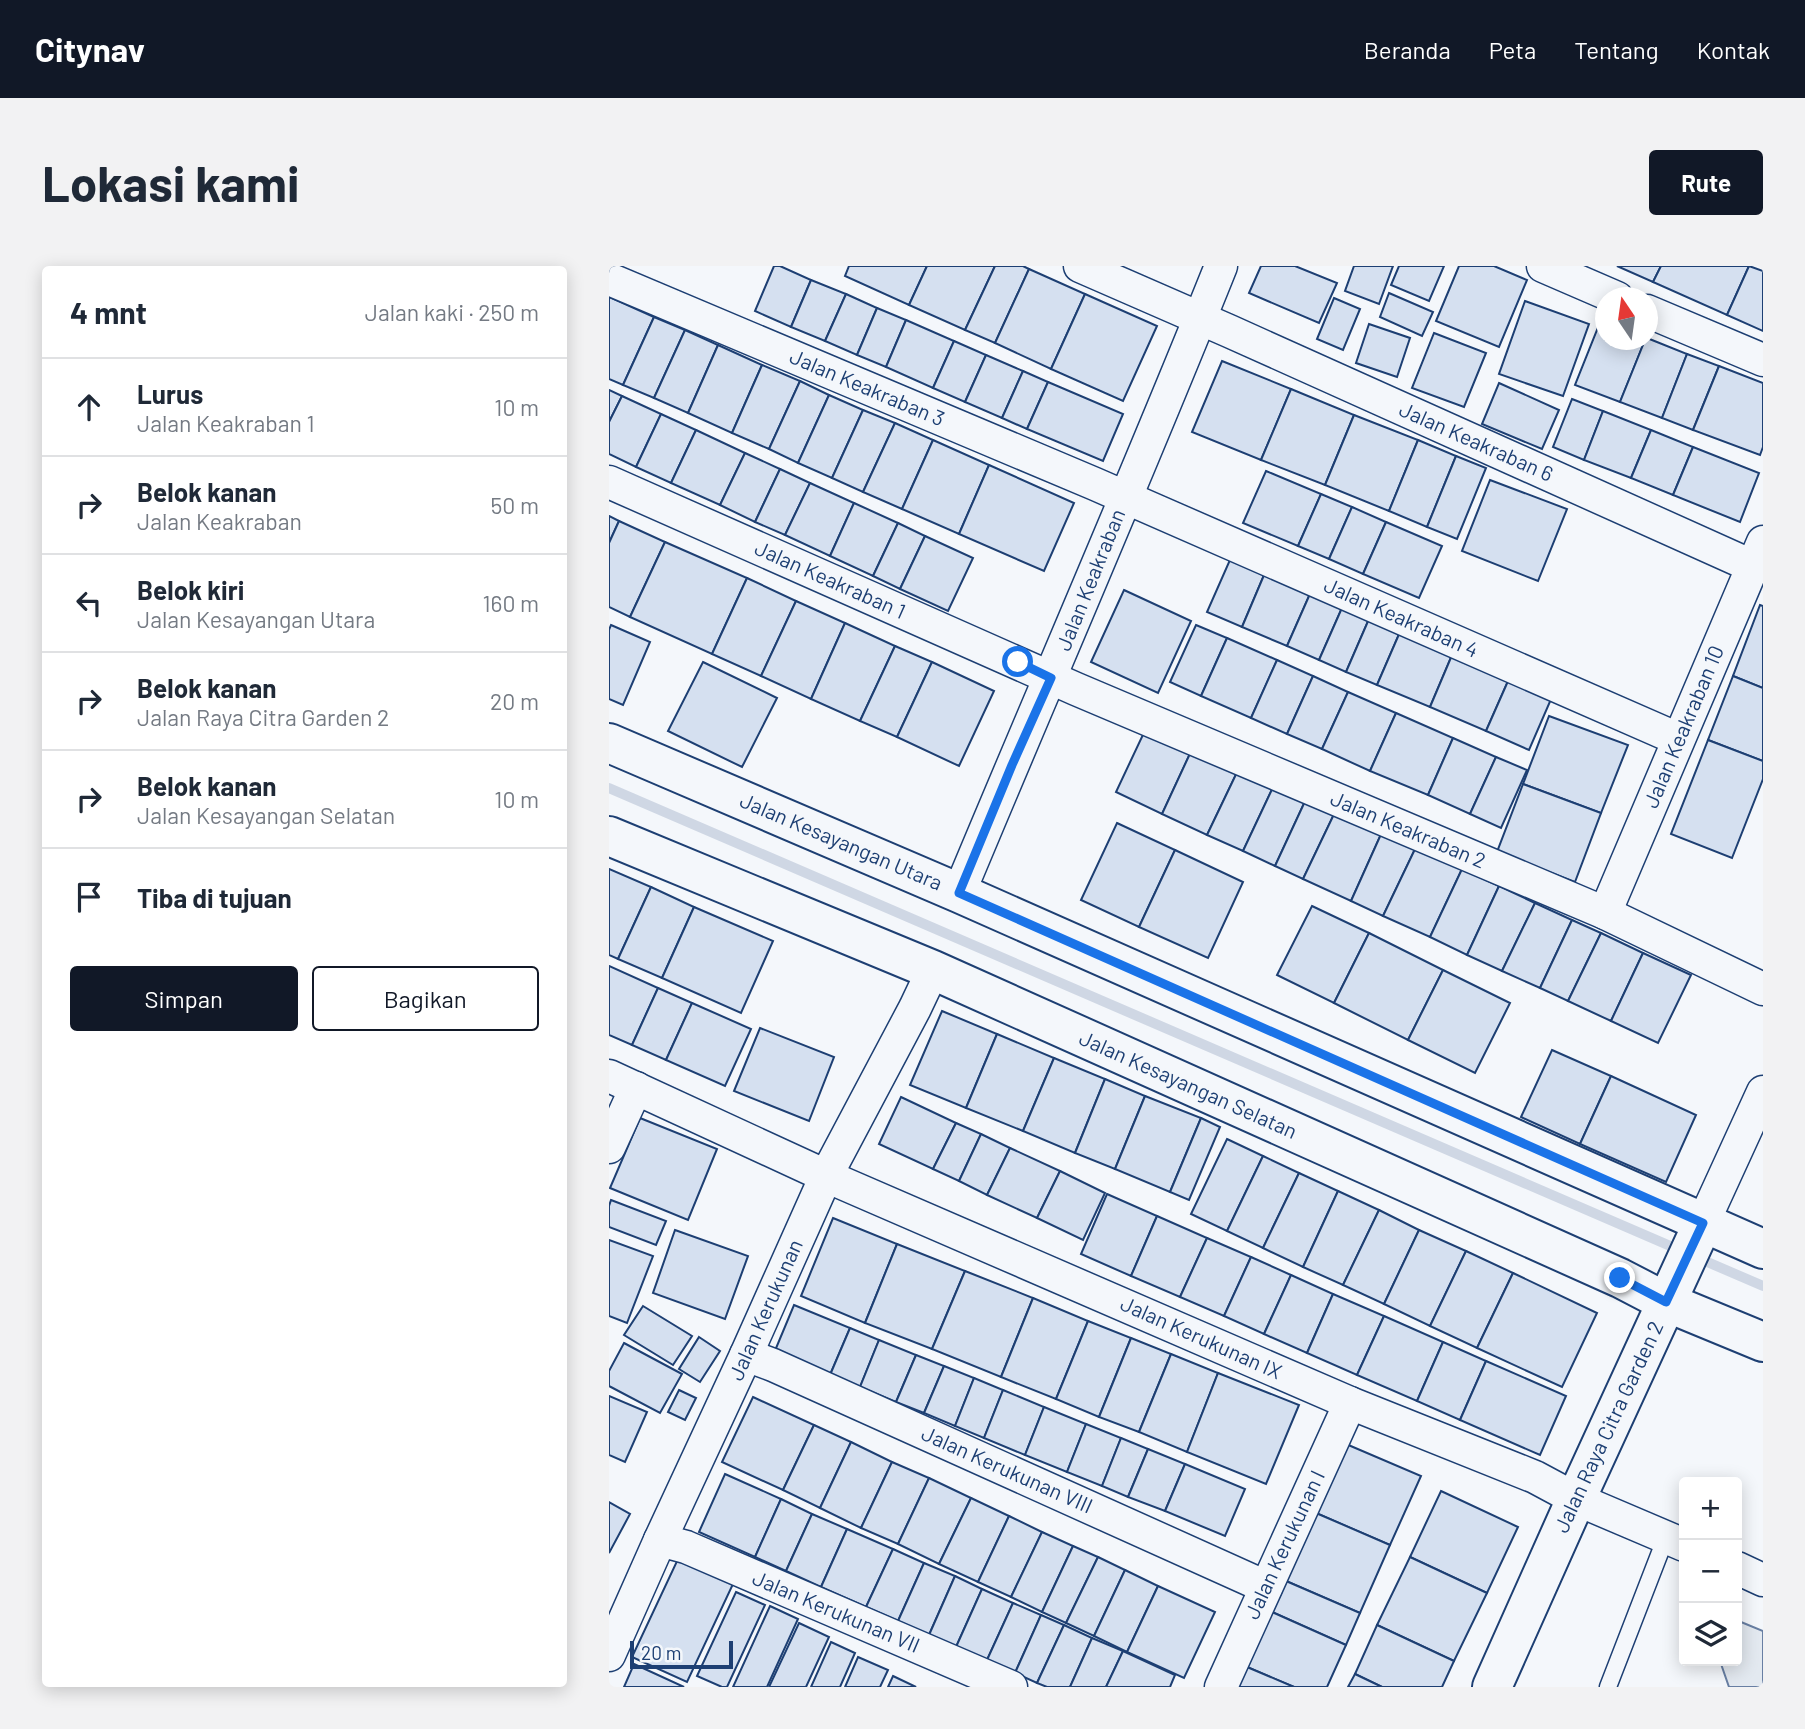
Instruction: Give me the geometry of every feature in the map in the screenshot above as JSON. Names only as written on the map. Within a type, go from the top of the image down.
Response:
[{"type":"street","name":"Jalan Keakraban 6","points":[[1080,266],[1758,554]]},
{"type":"street","name":"Jalan Keakraban","points":[[959,893],[1221,266]]},
{"type":"street","points":[[1543,266],[1595,288]]},
{"type":"street","name":"Jalan Keakraban 3","points":[[609,279],[1125,498]]},
{"type":"street","points":[[1658,316],[1763,360]]},
{"type":"street","name":"Jalan Keakraban 1","points":[[609,482],[1051,678]]},
{"type":"street","name":"Jalan Keakraban 4","points":[[1125,498],[1678,739]]},
{"type":"street","name":"Jalan Keakraban 10","points":[[1605,913],[1758,554]]},
{"type":"street","name":"Jalan Keakraban 2","points":[[1051,678],[1605,913],[1763,989]]},
{"type":"street","name":"Jalan Kesayangan Utara","points":[[609,743],[959,893],[1701,1228],[1763,1250]]},
{"type":"street","name":"Jalan Kesayangan Selatan","points":[[609,836],[933,970],[1763,1342]]},
{"type":"street","name":"Jalan Kerukunan","points":[[609,1655],[826,1176],[933,970]]},
{"type":"street","points":[[609,1147],[623,1082]]},
{"type":"street","name":"Jalan Kerukunan IX","points":[[623,1082],[826,1176],[1350,1404],[1535,1478],[1576,1499],[1675,1541]]},
{"type":"street","name":"Jalan Raya Citra Garden 2","points":[[1492,1687],[1763,1092]]},
{"type":"street","name":"Jalan Kerukunan VIII","points":[[746,1355],[1266,1587]]},
{"type":"street","name":"Jalan Kerukunan I","points":[[1221,1687],[1350,1404]]},
{"type":"street","name":"Jalan Kerukunan VII","points":[[660,1540],[686,1547],[1011,1687]]},
{"type":"street","points":[[1742,1570],[1763,1580]]},
{"type":"lane","points":[[1608,1687],[1675,1541]]},
{"type":"shaded area","points":[[1742,1622],[1763,1631],[1763,1687],[1729,1687],[1722,1666],[1742,1666]]},
{"type":"building","points":[[774,266],[780,266],[811,280],[791,327],[755,311]]},
{"type":"building","points":[[849,266],[927,266],[909,305],[845,276]]},
{"type":"building","points":[[927,266],[995,266],[965,330],[909,305]]},
{"type":"building","points":[[995,266],[1023,266],[1029,269],[995,343],[965,330]]},
{"type":"building","points":[[1261,266],[1295,266],[1337,283],[1319,323],[1249,293]]},
{"type":"building","points":[[1354,266],[1393,266],[1379,304],[1345,291]]},
{"type":"building","points":[[1399,266],[1444,266],[1429,301],[1391,285]]},
{"type":"building","points":[[1459,266],[1494,266],[1527,280],[1499,347],[1436,321]]},
{"type":"building","points":[[1617,266],[1661,266],[1653,282]]},
{"type":"building","points":[[1661,266],[1749,266],[1727,315],[1653,282]]},
{"type":"building","points":[[1749,266],[1763,271],[1763,331],[1727,315]]},
{"type":"building","points":[[1029,269],[1085,294],[1051,369],[995,343]]},
{"type":"building","points":[[811,280],[846,294],[825,341],[791,327]]},
{"type":"building","points":[[1389,293],[1433,312],[1422,336],[1380,317]]},
{"type":"building","points":[[846,294],[877,308],[857,355],[825,341]]},
{"type":"building","points":[[1085,294],[1157,326],[1123,401],[1051,369]]},
{"type":"building","points":[[609,297],[654,317],[623,385],[609,379]]},
{"type":"building","points":[[1334,298],[1360,309],[1343,350],[1317,339]]},
{"type":"building","points":[[1525,301],[1589,324],[1563,396],[1499,374]]},
{"type":"building","points":[[877,308],[906,320],[886,367],[857,355]]},
{"type":"building","points":[[654,317],[685,330],[654,398],[623,385]]},
{"type":"building","points":[[906,320],[954,341],[933,388],[886,367]]},
{"type":"building","points":[[1369,324],[1410,338],[1397,377],[1356,363]]},
{"type":"building","points":[[685,330],[718,345],[688,413],[654,398]]},
{"type":"building","points":[[1434,333],[1486,353],[1464,407],[1412,388]]},
{"type":"building","points":[[1595,335],[1595,350],[1641,350],[1620,402],[1575,385]]},
{"type":"building","points":[[954,341],[986,355],[965,402],[933,388]]},
{"type":"building","points":[[1658,342],[1687,354],[1662,418],[1620,402],[1641,350],[1658,350]]},
{"type":"building","points":[[718,345],[762,365],[732,433],[688,413]]},
{"type":"building","points":[[1687,354],[1719,366],[1693,430],[1662,418]]},
{"type":"building","points":[[986,355],[1023,371],[1002,418],[965,402]]},
{"type":"building","points":[[1222,361],[1291,389],[1261,460],[1192,432]]},
{"type":"building","points":[[762,365],[800,381],[769,449],[732,433]]},
{"type":"building","points":[[1719,366],[1763,383],[1763,447],[1760,455],[1693,430]]},
{"type":"building","points":[[1023,371],[1048,382],[1027,429],[1002,418]]},
{"type":"building","points":[[800,381],[829,395],[798,463],[769,449]]},
{"type":"building","points":[[1048,382],[1123,414],[1103,461],[1027,429]]},
{"type":"building","points":[[1499,383],[1559,410],[1542,449],[1482,424]]},
{"type":"building","points":[[1291,389],[1354,415],[1325,485],[1261,460]]},
{"type":"building","points":[[609,390],[622,396],[609,422]]},
{"type":"building","points":[[829,395],[863,410],[832,478],[798,463]]},
{"type":"building","points":[[622,396],[661,414],[636,467],[609,454],[609,422]]},
{"type":"building","points":[[1572,399],[1603,411],[1584,460],[1553,447]]},
{"type":"building","points":[[863,410],[895,423],[863,492],[832,478]]},
{"type":"building","points":[[1603,411],[1651,430],[1631,478],[1584,460]]},
{"type":"building","points":[[661,414],[696,430],[671,483],[636,467]]},
{"type":"building","points":[[1354,415],[1418,440],[1389,511],[1325,485]]},
{"type":"building","points":[[895,423],[933,440],[902,509],[863,492]]},
{"type":"building","points":[[696,430],[745,453],[720,505],[671,483]]},
{"type":"building","points":[[1651,430],[1693,447],[1673,495],[1631,478]]},
{"type":"building","points":[[933,440],[989,465],[959,534],[902,509]]},
{"type":"building","points":[[1418,440],[1456,456],[1427,527],[1389,511]]},
{"type":"building","points":[[1693,447],[1759,473],[1740,522],[1673,495]]},
{"type":"building","points":[[745,453],[780,469],[755,522],[720,505]]},
{"type":"building","points":[[1456,456],[1486,468],[1457,539],[1427,527]]},
{"type":"building","points":[[989,465],[1074,503],[1044,571],[959,534]]},
{"type":"building","points":[[780,469],[810,483],[785,535],[755,522]]},
{"type":"building","points":[[1266,471],[1321,494],[1298,546],[1243,523]]},
{"type":"building","points":[[1490,480],[1567,509],[1538,581],[1462,551]]},
{"type":"building","points":[[810,483],[854,503],[830,556],[785,535]]},
{"type":"building","points":[[1321,494],[1352,507],[1329,559],[1298,546]]},
{"type":"building","points":[[854,503],[898,523],[873,576],[830,556]]},
{"type":"building","points":[[1352,507],[1386,522],[1363,574],[1329,559]]},
{"type":"building","points":[[609,516],[619,521],[609,543]]},
{"type":"building","points":[[619,521],[665,542],[630,617],[609,607],[609,543]]},
{"type":"building","points":[[1386,522],[1442,546],[1419,598],[1363,574]]},
{"type":"building","points":[[898,523],[925,536],[900,589],[873,576]]},
{"type":"building","points":[[925,536],[973,558],[948,611],[900,589]]},
{"type":"building","points":[[665,542],[747,578],[712,654],[630,617]]},
{"type":"building","points":[[1233,553],[1267,568],[1242,627],[1207,612]]},
{"type":"building","points":[[1267,568],[1313,587],[1287,646],[1242,627]]},
{"type":"building","points":[[747,578],[796,601],[761,676],[712,654]]},
{"type":"building","points":[[1313,587],[1345,601],[1319,660],[1287,646]]},
{"type":"building","points":[[1124,590],[1191,621],[1158,693],[1091,662]]},
{"type":"building","points":[[796,601],[845,623],[811,699],[761,676]]},
{"type":"building","points":[[1345,601],[1372,612],[1346,672],[1319,660]]},
{"type":"building","points":[[1760,605],[1763,606],[1763,688],[1733,676]]},
{"type":"building","points":[[1372,612],[1403,625],[1377,685],[1346,672]]},
{"type":"building","points":[[845,623],[895,646],[860,721],[811,699]]},
{"type":"building","points":[[611,625],[650,642],[623,705],[609,699]]},
{"type":"building","points":[[1196,625],[1227,638],[1201,696],[1170,682]]},
{"type":"building","points":[[1403,625],[1455,648],[1430,707],[1377,685]]},
{"type":"building","points":[[1227,638],[1277,660],[1251,718],[1201,696]]},
{"type":"building","points":[[895,646],[932,662],[897,737],[860,721]]},
{"type":"building","points":[[1455,648],[1512,672],[1486,731],[1430,707]]},
{"type":"building","points":[[1277,660],[1313,676],[1287,734],[1251,718]]},
{"type":"building","points":[[703,662],[777,698],[742,767],[668,731]]},
{"type":"building","points":[[932,662],[994,691],[959,766],[897,737]]},
{"type":"building","points":[[1512,672],[1555,690],[1529,750],[1486,731]]},
{"type":"building","points":[[1313,676],[1348,692],[1322,749],[1287,734]]},
{"type":"building","points":[[1733,676],[1763,688],[1763,761],[1708,740]]},
{"type":"building","points":[[1348,692],[1396,713],[1370,771],[1322,749]]},
{"type":"building","points":[[1396,713],[1453,738],[1428,795],[1370,771]]},
{"type":"building","points":[[1549,716],[1628,745],[1601,813],[1523,784]]},
{"type":"building","points":[[1148,724],[1194,745],[1162,814],[1116,792]]},
{"type":"building","points":[[1453,738],[1496,757],[1470,814],[1428,795]]},
{"type":"building","points":[[1708,740],[1763,761],[1763,779],[1732,858],[1671,834]]},
{"type":"building","points":[[1194,745],[1240,766],[1207,835],[1162,814]]},
{"type":"building","points":[[1496,757],[1527,770],[1501,828],[1470,814]]},
{"type":"building","points":[[1240,766],[1275,783],[1243,851],[1207,835]]},
{"type":"building","points":[[1275,783],[1307,797],[1275,866],[1243,851]]},
{"type":"building","points":[[1523,784],[1601,813],[1575,882],[1497,852]]},
{"type":"building","points":[[1307,797],[1336,810],[1303,879],[1275,866]]},
{"type":"building","points":[[1336,810],[1382,832],[1351,901],[1303,879]]},
{"type":"building","points":[[1117,823],[1175,850],[1139,927],[1081,900]]},
{"type":"building","points":[[1382,832],[1416,847],[1383,916],[1351,901]]},
{"type":"building","points":[[1416,847],[1462,869],[1430,937],[1383,916]]},
{"type":"building","points":[[1175,850],[1243,882],[1208,958],[1139,927]]},
{"type":"building","points":[[609,869],[651,887],[618,959],[609,955]]},
{"type":"building","points":[[1462,869],[1499,886],[1467,955],[1430,937]]},
{"type":"building","points":[[1499,886],[1535,903],[1502,971],[1467,955]]},
{"type":"building","points":[[651,887],[694,907],[662,978],[618,959]]},
{"type":"building","points":[[1535,903],[1572,920],[1540,988],[1502,971]]},
{"type":"building","points":[[1312,906],[1369,933],[1334,1003],[1277,975]]},
{"type":"building","points":[[694,907],[773,941],[741,1013],[662,978]]},
{"type":"building","points":[[1572,920],[1601,933],[1568,1001],[1540,988]]},
{"type":"building","points":[[1369,933],[1443,970],[1408,1040],[1334,1003]]},
{"type":"building","points":[[1601,933],[1643,953],[1611,1021],[1568,1001]]},
{"type":"building","points":[[1643,953],[1691,975],[1658,1043],[1611,1021]]},
{"type":"building","points":[[609,966],[658,988],[632,1045],[609,1035]]},
{"type":"building","points":[[1443,970],[1510,1003],[1475,1073],[1408,1040]]},
{"type":"building","points":[[658,988],[692,1003],[666,1060],[632,1045]]},
{"type":"building","points":[[692,1003],[751,1029],[725,1086],[666,1060]]},
{"type":"building","points":[[942,1011],[997,1034],[966,1108],[910,1085]]},
{"type":"building","points":[[760,1028],[834,1057],[809,1121],[734,1091]]},
{"type":"building","points":[[997,1034],[1054,1058],[1023,1131],[966,1108]]},
{"type":"building","points":[[1552,1050],[1611,1076],[1580,1144],[1521,1117]]},
{"type":"building","points":[[1054,1058],[1105,1079],[1075,1153],[1023,1131]]},
{"type":"building","points":[[1611,1076],[1696,1115],[1666,1182],[1580,1144]]},
{"type":"building","points":[[1105,1079],[1145,1096],[1115,1169],[1075,1153]]},
{"type":"building","points":[[1145,1096],[1201,1118],[1170,1192],[1115,1169]]},
{"type":"building","points":[[901,1097],[956,1123],[933,1169],[879,1144]]},
{"type":"building","points":[[640,1118],[717,1149],[688,1220],[610,1188]]},
{"type":"building","points":[[1201,1118],[1220,1127],[1189,1200],[1170,1192]]},
{"type":"building","points":[[956,1123],[981,1134],[959,1181],[933,1169]]},
{"type":"building","points":[[981,1134],[1010,1148],[987,1195],[959,1181]]},
{"type":"building","points":[[1227,1139],[1263,1156],[1227,1231],[1191,1214]]},
{"type":"building","points":[[1010,1148],[1060,1171],[1037,1218],[987,1195]]},
{"type":"building","points":[[1263,1156],[1299,1173],[1263,1248],[1227,1231]]},
{"type":"building","points":[[1060,1171],[1105,1193],[1083,1240],[1037,1218]]},
{"type":"building","points":[[1299,1173],[1338,1191],[1303,1267],[1263,1248]]},
{"type":"building","points":[[1338,1191],[1379,1210],[1343,1285],[1303,1267]]},
{"type":"building","points":[[1107,1194],[1157,1216],[1131,1276],[1081,1254]]},
{"type":"building","points":[[611,1200],[666,1221],[656,1245],[609,1227]]},
{"type":"building","points":[[1379,1210],[1419,1230],[1384,1304],[1343,1285]]},
{"type":"building","points":[[1157,1216],[1207,1238],[1180,1297],[1131,1276]]},
{"type":"building","points":[[833,1218],[897,1244],[865,1323],[801,1296]]},
{"type":"building","points":[[675,1230],[748,1256],[725,1319],[653,1293]]},
{"type":"building","points":[[1419,1230],[1466,1251],[1430,1326],[1384,1304]]},
{"type":"building","points":[[1207,1238],[1251,1257],[1224,1316],[1180,1297]]},
{"type":"building","points":[[609,1240],[653,1256],[627,1323],[609,1316]]},
{"type":"building","points":[[897,1244],[965,1271],[932,1349],[865,1323]]},
{"type":"building","points":[[1466,1251],[1513,1273],[1477,1348],[1430,1326]]},
{"type":"building","points":[[1251,1257],[1291,1275],[1264,1334],[1224,1316]]},
{"type":"building","points":[[965,1271],[1033,1298],[1001,1377],[932,1349]]},
{"type":"building","points":[[1513,1273],[1597,1313],[1562,1387],[1477,1348]]},
{"type":"building","points":[[1291,1275],[1333,1294],[1307,1353],[1264,1334]]},
{"type":"building","points":[[1333,1294],[1384,1316],[1357,1375],[1307,1353]]},
{"type":"building","points":[[1033,1298],[1088,1321],[1056,1399],[1001,1377]]},
{"type":"building","points":[[794,1305],[850,1328],[830,1375],[774,1353]]},
{"type":"building","points":[[643,1306],[692,1336],[673,1365],[624,1335]]},
{"type":"building","points":[[1384,1316],[1443,1342],[1417,1401],[1357,1375]]},
{"type":"building","points":[[1088,1321],[1131,1338],[1099,1417],[1056,1399]]},
{"type":"building","points":[[850,1328],[879,1340],[860,1387],[830,1375]]},
{"type":"building","points":[[699,1337],[720,1351],[700,1382],[679,1369]]},
{"type":"building","points":[[1131,1338],[1171,1354],[1139,1432],[1099,1417]]},
{"type":"building","points":[[879,1340],[916,1355],[896,1402],[860,1387]]},
{"type":"building","points":[[1443,1342],[1486,1361],[1460,1420],[1417,1401]]},
{"type":"building","points":[[624,1343],[682,1374],[660,1413],[609,1386],[609,1371]]},
{"type":"building","points":[[1171,1354],[1218,1373],[1187,1452],[1139,1432]]},
{"type":"building","points":[[916,1355],[944,1366],[924,1413],[896,1402]]},
{"type":"building","points":[[1486,1361],[1566,1396],[1540,1455],[1460,1420]]},
{"type":"building","points":[[944,1366],[974,1378],[955,1426],[924,1413]]},
{"type":"building","points":[[1218,1373],[1299,1405],[1266,1484],[1187,1452]]},
{"type":"building","points":[[974,1378],[1003,1390],[984,1438],[955,1426]]},
{"type":"building","points":[[679,1390],[696,1398],[685,1420],[668,1412]]},
{"type":"building","points":[[1003,1390],[1044,1407],[1025,1455],[984,1438]]},
{"type":"building","points":[[609,1396],[647,1412],[625,1462],[609,1455]]},
{"type":"building","points":[[753,1397],[814,1425],[783,1490],[722,1462]]},
{"type":"building","points":[[1044,1407],[1086,1424],[1067,1472],[1025,1455]]},
{"type":"building","points":[[1086,1424],[1121,1438],[1102,1486],[1067,1472]]},
{"type":"building","points":[[814,1425],[851,1442],[820,1508],[783,1490]]},
{"type":"building","points":[[1121,1438],[1148,1449],[1128,1497],[1102,1486]]},
{"type":"building","points":[[851,1442],[892,1462],[861,1528],[820,1508]]},
{"type":"building","points":[[1346,1444],[1421,1476],[1390,1545],[1316,1513]]},
{"type":"building","points":[[1148,1449],[1185,1464],[1165,1511],[1128,1497]]},
{"type":"building","points":[[892,1462],[929,1478],[898,1544],[861,1528]]},
{"type":"building","points":[[1185,1464],[1245,1489],[1225,1536],[1165,1511]]},
{"type":"building","points":[[725,1474],[781,1499],[755,1557],[699,1532]]},
{"type":"building","points":[[929,1478],[971,1498],[939,1564],[898,1544]]},
{"type":"building","points":[[1441,1491],[1518,1527],[1487,1593],[1410,1557]]},
{"type":"building","points":[[971,1498],[1009,1516],[978,1582],[939,1564]]},
{"type":"building","points":[[781,1499],[812,1514],[786,1571],[755,1557]]},
{"type":"building","points":[[609,1502],[630,1514],[609,1553]]},
{"type":"building","points":[[1316,1513],[1390,1545],[1360,1613],[1286,1581]]},
{"type":"building","points":[[812,1514],[847,1529],[821,1587],[786,1571]]},
{"type":"building","points":[[1009,1516],[1042,1532],[1011,1597],[978,1582]]},
{"type":"building","points":[[847,1529],[893,1549],[866,1607],[821,1587]]},
{"type":"building","points":[[1042,1532],[1073,1546],[1042,1612],[1011,1597]]},
{"type":"building","points":[[1073,1546],[1098,1557],[1066,1623],[1042,1612]]},
{"type":"building","points":[[893,1549],[924,1563],[898,1621],[866,1607]]},
{"type":"building","points":[[1098,1557],[1125,1570],[1094,1636],[1066,1623]]},
{"type":"building","points":[[1410,1557],[1487,1593],[1454,1661],[1377,1625]]},
{"type":"building","points":[[678,1559],[733,1584],[687,1682],[632,1657]]},
{"type":"building","points":[[924,1563],[955,1576],[929,1635],[898,1621]]},
{"type":"building","points":[[1125,1570],[1158,1586],[1127,1652],[1094,1636]]},
{"type":"building","points":[[955,1576],[982,1589],[956,1647],[929,1635]]},
{"type":"building","points":[[1286,1581],[1360,1613],[1346,1645],[1272,1612]]},
{"type":"building","points":[[1158,1586],[1215,1612],[1184,1678],[1127,1652]]},
{"type":"building","points":[[982,1589],[1013,1603],[987,1660],[956,1647]]},
{"type":"building","points":[[736,1592],[765,1605],[727,1687],[722,1687],[697,1676]]},
{"type":"building","points":[[1013,1603],[1041,1615],[1015,1673],[987,1660]]},
{"type":"building","points":[[770,1606],[798,1619],[767,1687],[733,1687]]},
{"type":"building","points":[[1272,1612],[1346,1645],[1327,1687],[1294,1687],[1247,1667]]},
{"type":"building","points":[[1041,1615],[1064,1625],[1037,1683],[1015,1673]]},
{"type":"building","points":[[799,1623],[829,1637],[806,1687],[769,1687]]},
{"type":"building","points":[[1064,1625],[1092,1638],[1070,1687],[1047,1687],[1037,1683]]},
{"type":"building","points":[[1377,1625],[1454,1661],[1442,1687],[1382,1687],[1355,1674]]},
{"type":"building","points":[[1092,1638],[1123,1651],[1106,1687],[1070,1687]]},
{"type":"building","points":[[831,1642],[855,1653],[840,1687],[811,1687]]},
{"type":"building","points":[[1123,1651],[1175,1675],[1170,1687],[1106,1687]]},
{"type":"building","points":[[858,1657],[888,1670],[880,1687],[845,1687]]},
{"type":"building","points":[[634,1664],[684,1687],[624,1687]]},
{"type":"building","points":[[1247,1667],[1294,1687],[1238,1687]]},
{"type":"building","points":[[1355,1674],[1382,1687],[1348,1687]]},
{"type":"building","points":[[893,1676],[916,1687],[888,1687]]},
{"type":"waterway","points":[[609,788],[1763,1286]]},
{"type":"route","points":[[1018,662],[1051,678],[959,893],[1703,1223],[1666,1302],[1620,1278]]}]
